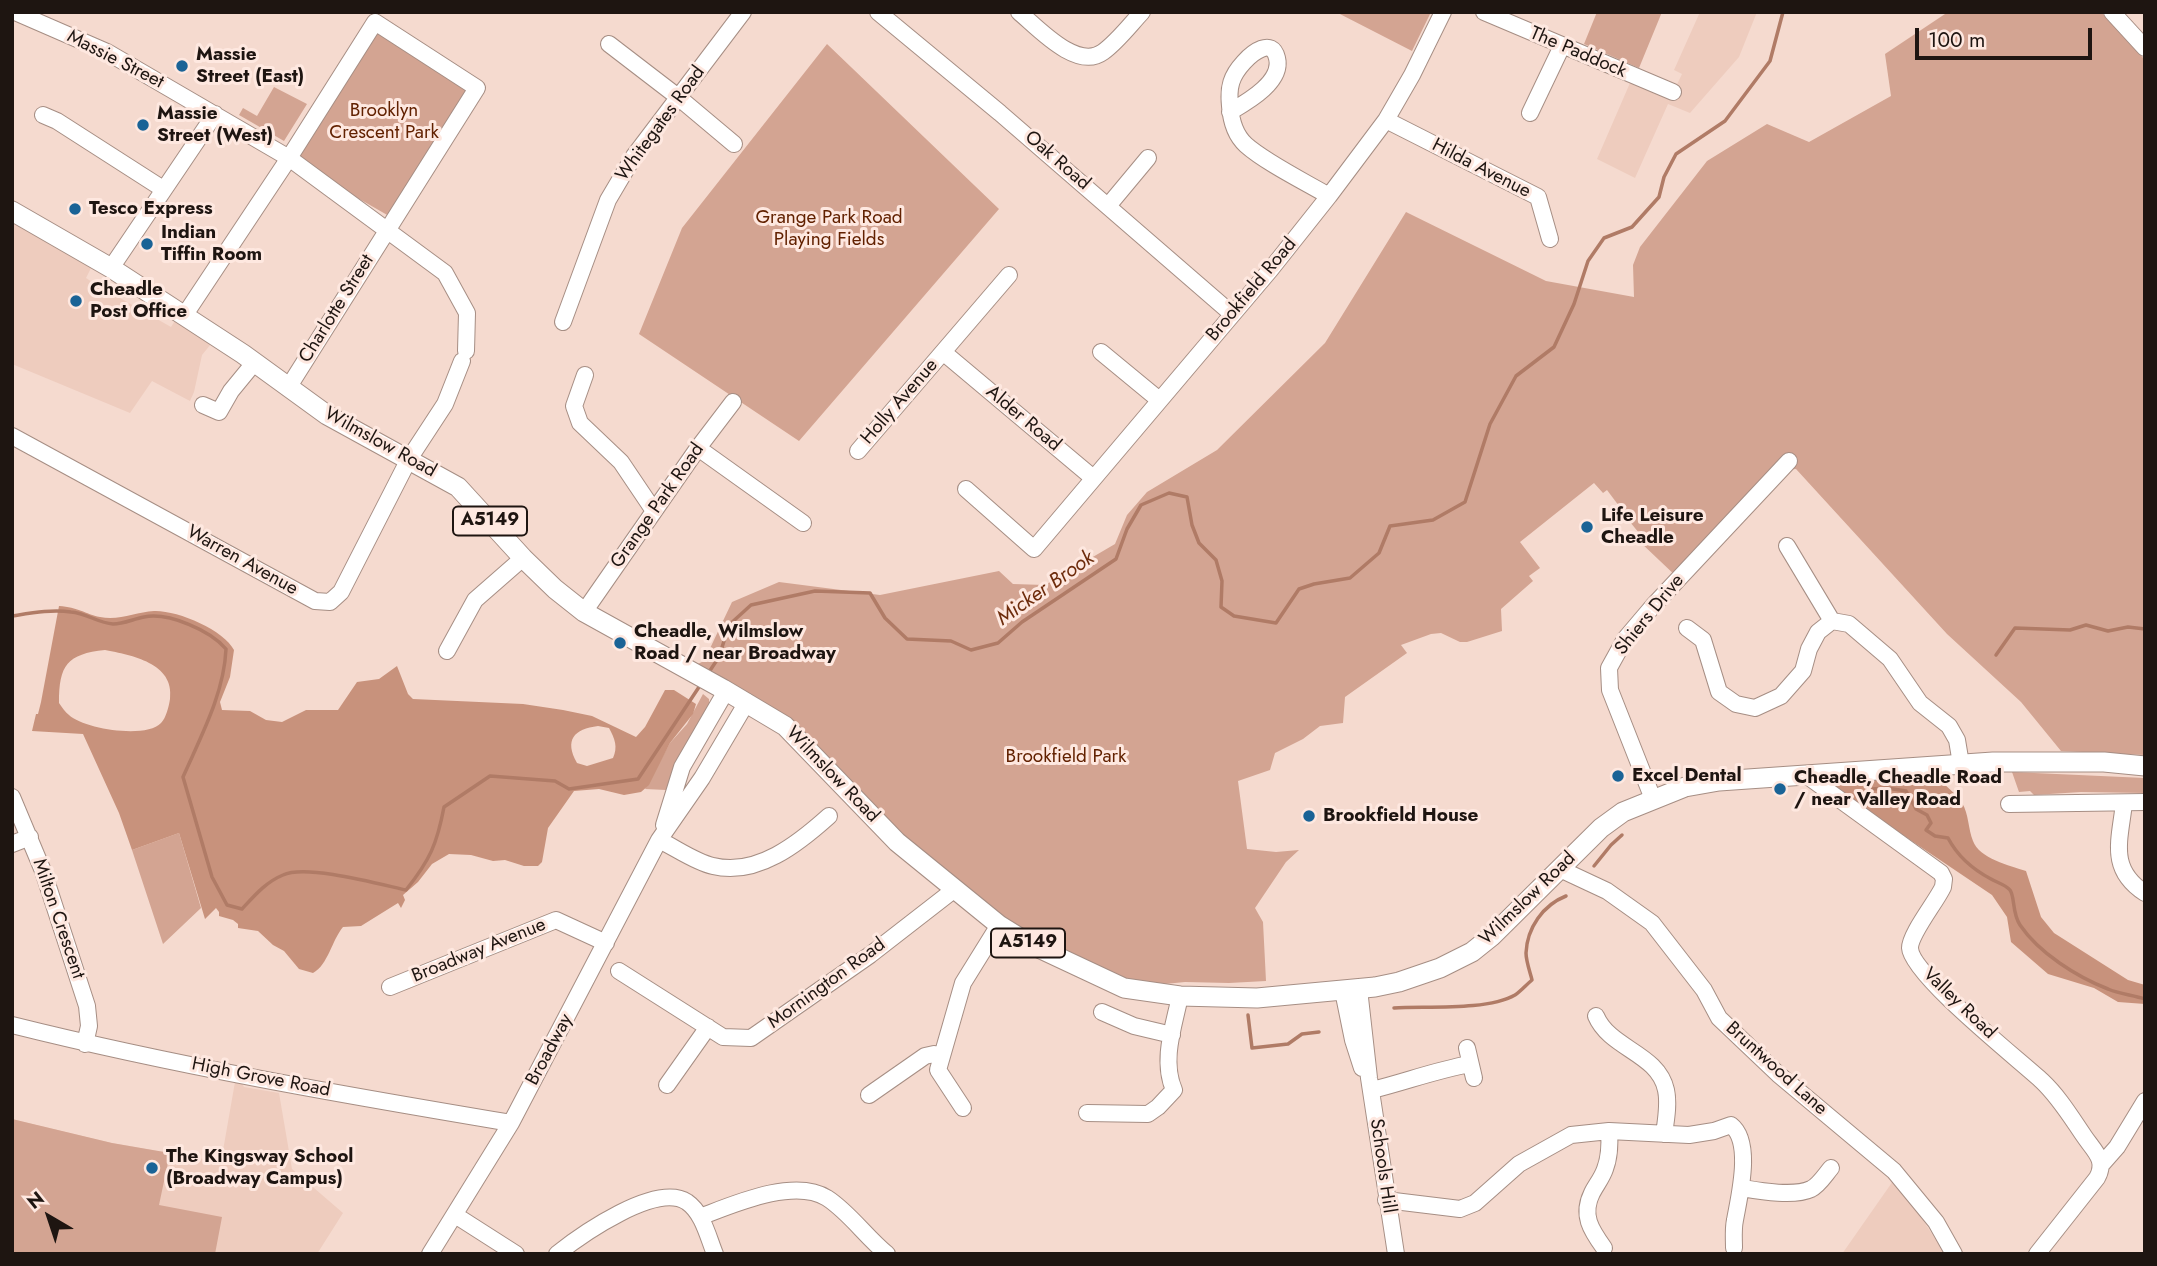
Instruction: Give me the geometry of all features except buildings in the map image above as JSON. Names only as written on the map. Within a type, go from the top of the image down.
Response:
[{"type":"main road","name":"Wilmslow Road","points":[[12,211],[111,268],[327,415],[458,486],[523,558],[584,612],[747,702],[785,726],[897,842],[999,925],[1028,943],[1124,988],[1266,1004],[1399,982],[1440,968],[1472,952],[1511,918],[1601,828],[1623,812],[1653,799]]},
{"type":"main road","name":"A5149","points":[[1653,799],[1685,787],[1719,781],[1961,764],[2104,762],[2145,766]]},
{"type":"street","name":"Massie Street","points":[[15,12],[107,52],[289,158],[445,273],[467,313],[464,356]]},
{"type":"street","name":"Whitegates Road","points":[[563,322],[608,200],[634,156],[743,12]]},
{"type":"street","name":"Oak Road","points":[[878,12],[1000,113],[1232,314]]},
{"type":"street","points":[[1019,12],[1068,52],[1085,58],[1102,54],[1142,12]]},
{"type":"street","name":"Brookfield Road","points":[[966,489],[1034,549],[1329,196],[1386,120],[1443,12]]},
{"type":"street","name":"The Paddock","points":[[1484,12],[1673,92]]},
{"type":"street","points":[[2112,12],[2145,48]]},
{"type":"street","name":"Charlotte Street","points":[[288,388],[477,88],[375,22],[289,158]]},
{"type":"street","points":[[609,44],[734,144]]},
{"type":"street","points":[[1530,113],[1562,46]]},
{"type":"street","points":[[1230,112],[1232,124],[1244,144],[1329,196]]},
{"type":"street","points":[[111,268],[215,114]]},
{"type":"street","points":[[43,115],[57,121],[163,189]]},
{"type":"street","name":"Hilda Avenue","points":[[1386,120],[1538,197],[1550,239]]},
{"type":"street","points":[[184,316],[289,158]]},
{"type":"street","points":[[1108,206],[1147,158]]},
{"type":"street","name":"Holly Avenue","points":[[858,451],[948,356],[1009,275]]},
{"type":"street","points":[[1101,352],[1158,399]]},
{"type":"street","name":"Warren Avenue","points":[[12,436],[316,601],[330,602],[341,592],[390,493],[445,404],[464,356]]},
{"type":"street","name":"Alder Road","points":[[948,356],[1092,477]]},
{"type":"street","points":[[203,404],[219,412],[231,391],[254,363]]},
{"type":"street","points":[[585,375],[574,406],[580,423],[621,462],[654,511]]},
{"type":"street","name":"Grange Park Road","points":[[584,612],[733,402]]},
{"type":"street","points":[[698,448],[803,523]]},
{"type":"street","name":"Shiers Drive","points":[[1653,799],[1610,690],[1609,668],[1625,639],[1653,606],[1789,461]]},
{"type":"street","points":[[1787,547],[1832,621]]},
{"type":"street","points":[[447,651],[475,600],[523,558]]},
{"type":"street","points":[[1687,628],[1703,640],[1719,692],[1736,704],[1755,708],[1781,696],[1803,671],[1809,649],[1818,632],[1832,621],[1849,624],[1890,659],[1920,703],[1949,726],[1957,740],[1961,764]]},
{"type":"street","name":"Broadway","points":[[659,840],[682,767],[721,688]]},
{"type":"street","name":"Broadway","points":[[430,1254],[511,1123],[659,840],[702,778],[747,702]]},
{"type":"street","name":"Valley Road","points":[[1806,775],[1941,873],[1944,879],[1943,887],[1914,936],[1911,955],[1939,989],[2053,1093],[2102,1164]]},
{"type":"street","name":"Milton Crescent","points":[[12,797],[30,837],[87,1006],[89,1026],[85,1044]]},
{"type":"street","points":[[2009,804],[2145,802]]},
{"type":"street","points":[[2124,803],[2119,856],[2124,875],[2145,893]]},
{"type":"street","points":[[659,840],[713,866],[741,867],[771,858],[807,836],[828,816]]},
{"type":"street","points":[[12,844],[30,837]]},
{"type":"street","name":"Bruntwood Lane","points":[[1560,869],[1607,891],[1652,923],[1704,990],[1719,1018],[1778,1074],[1894,1171],[1936,1222],[1954,1254]]},
{"type":"street","name":"Mornington Road","points":[[619,971],[723,1037],[751,1038],[870,955],[955,889]]},
{"type":"street","name":"Broadway Avenue","points":[[390,987],[556,920],[606,943]]},
{"type":"street","points":[[963,1108],[938,1070],[962,983],[999,925]]},
{"type":"street","name":"Schools Hill","points":[[1352,990],[1360,1065],[1370,1084],[1396,1254]]},
{"type":"street","points":[[1087,1113],[1148,1114],[1181,1092],[1168,1070],[1180,996]]},
{"type":"street","points":[[1102,1012],[1134,1026],[1172,1035]]},
{"type":"street","points":[[1596,1016],[1604,1030],[1642,1057],[1664,1082],[1667,1103],[1664,1134]]},
{"type":"street","name":"High Grove Road","points":[[12,1025],[85,1044],[511,1123]]},
{"type":"street","points":[[667,1085],[708,1027]]},
{"type":"street","points":[[869,1095],[925,1056],[942,1056]]},
{"type":"street","points":[[1370,1084],[1414,1080],[1436,1070],[1470,1063]]},
{"type":"street","points":[[2037,1254],[2097,1178],[2102,1164],[2117,1147],[2145,1101]]},
{"type":"street","points":[[1387,1200],[1461,1209],[1475,1203],[1518,1164],[1571,1135],[1609,1130],[1689,1135],[1731,1125],[1737,1130],[1741,1142],[1742,1188],[1734,1223],[1734,1248]]},
{"type":"street","points":[[1604,1248],[1589,1227],[1586,1216],[1588,1203],[1606,1167],[1610,1151],[1609,1130]]},
{"type":"street","points":[[1742,1188],[1778,1192],[1804,1191],[1812,1189],[1831,1168]]},
{"type":"street","points":[[700,1217],[746,1199],[786,1191],[810,1192],[825,1197],[887,1254]]},
{"type":"street","points":[[556,1254],[582,1234],[628,1210],[662,1198],[684,1200],[700,1217],[715,1254]]},
{"type":"street","points":[[455,1215],[516,1254]]},
{"type":"shaded area","points":[[1700,12],[1757,12],[1739,57],[1690,113],[1668,104],[1635,178],[1597,159],[1630,83],[1670,99],[1682,74],[1674,70]]},
{"type":"shaded area","points":[[12,222],[91,268],[86,278],[92,282],[171,327],[176,319],[211,344],[202,355],[190,401],[152,381],[130,413],[12,364]]},
{"type":"shaded area","points":[[59,606],[107,618],[164,612],[187,618],[221,635],[234,650],[230,677],[220,702],[222,710],[250,711],[266,720],[282,722],[306,710],[338,710],[357,682],[379,679],[397,666],[408,694],[413,699],[523,704],[563,710],[592,716],[636,737],[645,727],[665,690],[674,690],[696,704],[693,714],[670,743],[649,785],[641,792],[624,795],[599,789],[574,791],[548,828],[542,862],[538,866],[449,854],[432,864],[403,895],[405,900],[401,908],[398,903],[361,926],[343,927],[326,958],[313,973],[299,969],[284,951],[258,931],[238,928],[238,924],[233,920],[219,916],[216,908],[205,919],[179,833],[132,850],[119,813],[83,734],[32,731],[41,702]],"holes":[[[105,650],[138,658],[158,669],[166,677],[170,687],[170,699],[161,723],[142,730],[101,728],[77,720],[59,703],[61,679],[68,664],[82,655]],[[598,726],[609,728],[611,732],[616,747],[613,758],[587,766],[577,763],[571,748],[574,737],[583,730]]]},
{"type":"shaded area","points":[[1936,774],[1962,803],[1976,847],[1996,860],[2026,871],[2041,917],[2054,933],[2128,980],[2145,985],[2145,1004],[2118,1002],[2094,988],[2048,974],[2011,942],[2007,917],[1992,895],[1830,786]]},
{"type":"shaded area","name":"The Kingsway School (Broadway Campus)","points":[[235,1082],[244,1087],[279,1093],[292,1169],[343,1213],[317,1254],[12,1254],[12,1119],[112,1143],[221,1162]]},
{"type":"shaded area","points":[[1893,1181],[1915,1208],[1945,1254],[1842,1254]]},
{"type":"green space","points":[[1336,12],[1431,12],[1412,51]]},
{"type":"green space","points":[[1597,12],[1662,12],[1639,68],[1584,44]]},
{"type":"green space","name":"Brookfield Park","points":[[1948,12],[2101,12],[2145,60],[2145,755],[2061,751],[2021,702],[1947,634],[1796,469],[1782,470],[1679,579],[1639,541],[1643,538],[1622,512],[1619,515],[1615,510],[1619,506],[1607,490],[1603,493],[1594,483],[1520,542],[1540,568],[1529,576],[1533,581],[1501,609],[1502,631],[1467,642],[1460,642],[1441,633],[1431,634],[1401,645],[1407,653],[1345,697],[1343,723],[1320,726],[1303,739],[1275,753],[1270,770],[1238,781],[1247,849],[1276,852],[1299,850],[1286,862],[1255,908],[1263,922],[1266,981],[1185,982],[1124,988],[999,925],[785,726],[687,669],[704,661],[732,602],[779,582],[880,595],[999,571],[1013,584],[1045,585],[1115,544],[1127,515],[1147,492],[1217,450],[1325,343],[1406,212],[1546,281],[1634,297],[1633,265],[1640,247],[1707,161],[1767,124],[1809,142],[1891,96],[1885,54]]},
{"type":"green space","name":"Brooklyn Crescent Park","points":[[375,29],[473,89],[389,216],[293,161]]},
{"type":"green space","name":"Grange Park Road Playing Fields","points":[[827,44],[999,209],[799,441],[639,334],[682,228]]},
{"type":"green space","points":[[274,87],[307,104],[284,141],[239,115],[243,108],[257,116]]},
{"type":"green space","points":[[703,694],[709,699],[709,707],[666,790],[645,789],[670,743],[687,724]]},
{"type":"green space","points":[[2012,772],[2145,778],[2145,793],[2081,792],[2034,795],[2030,791],[2019,792]]},
{"type":"green space","points":[[179,833],[201,908],[163,944],[132,850]]},
{"type":"green space","points":[[12,1119],[112,1143],[170,1153],[159,1205],[222,1217],[215,1254],[12,1254]]},
{"type":"waterway","name":"Micker Brook","points":[[707,675],[719,657],[729,625],[751,605],[815,591],[870,593],[885,618],[907,639],[951,641],[971,650],[998,643],[1022,622],[1116,559],[1127,529],[1141,505],[1169,493],[1187,497],[1192,525],[1199,543],[1216,560],[1222,581],[1221,607],[1234,616],[1276,623],[1299,589],[1350,578],[1379,553],[1390,526],[1433,520],[1465,502],[1490,424],[1516,376],[1554,347],[1574,304],[1588,261],[1604,238],[1632,227],[1659,197],[1664,177],[1676,154],[1725,121],[1770,61],[1783,12]]},
{"type":"waterway","name":"Micker Brook","points":[[12,616],[64,611],[113,624],[144,617],[165,617],[189,624],[226,649],[216,698],[183,777],[212,877],[227,905],[242,909],[271,881],[294,872],[325,873],[406,890],[431,851],[444,807],[490,776],[555,781],[569,789],[638,779],[701,684]]},
{"type":"waterway","points":[[1996,655],[2015,628],[2070,630],[2086,625],[2108,631],[2128,627],[2145,629]]},
{"type":"waterway","points":[[1872,789],[1906,791],[1916,809],[1927,815],[1931,823],[1926,830],[1935,836],[1948,838],[1956,851],[1972,867],[2010,890],[2020,925],[2048,954],[2096,984],[2145,999]]},
{"type":"waterway","points":[[1594,866],[1622,835]]},
{"type":"waterway","points":[[1394,1008],[1473,1006],[1489,1004],[1515,995],[1532,980],[1526,953],[1533,926],[1543,911],[1566,896]]},
{"type":"waterway","points":[[1248,1015],[1252,1048],[1288,1044],[1302,1034],[1319,1032]]},
{"type":"place","name":"Massie Street (East)","points":[[182,66]]},
{"type":"place","name":"Massie Street (West)","points":[[143,125]]},
{"type":"place","name":"Tesco Express","points":[[75,209]]},
{"type":"place","name":"Indian Tiffin Room","points":[[147,244]]},
{"type":"place","name":"Cheadle Post Office","points":[[76,301]]},
{"type":"place","name":"Life Leisure Cheadle","points":[[1587,527]]},
{"type":"place","name":"Cheadle, Wilmslow Road / near Broadway","points":[[620,643]]},
{"type":"place","name":"Excel Dental","points":[[1618,776]]},
{"type":"place","name":"Cheadle, Cheadle Road / near Valley Road","points":[[1780,789]]},
{"type":"place","name":"Brookfield House","points":[[1309,816]]},
{"type":"place","name":"The Kingsway School (Broadway Campus)","points":[[152,1168]]}]
